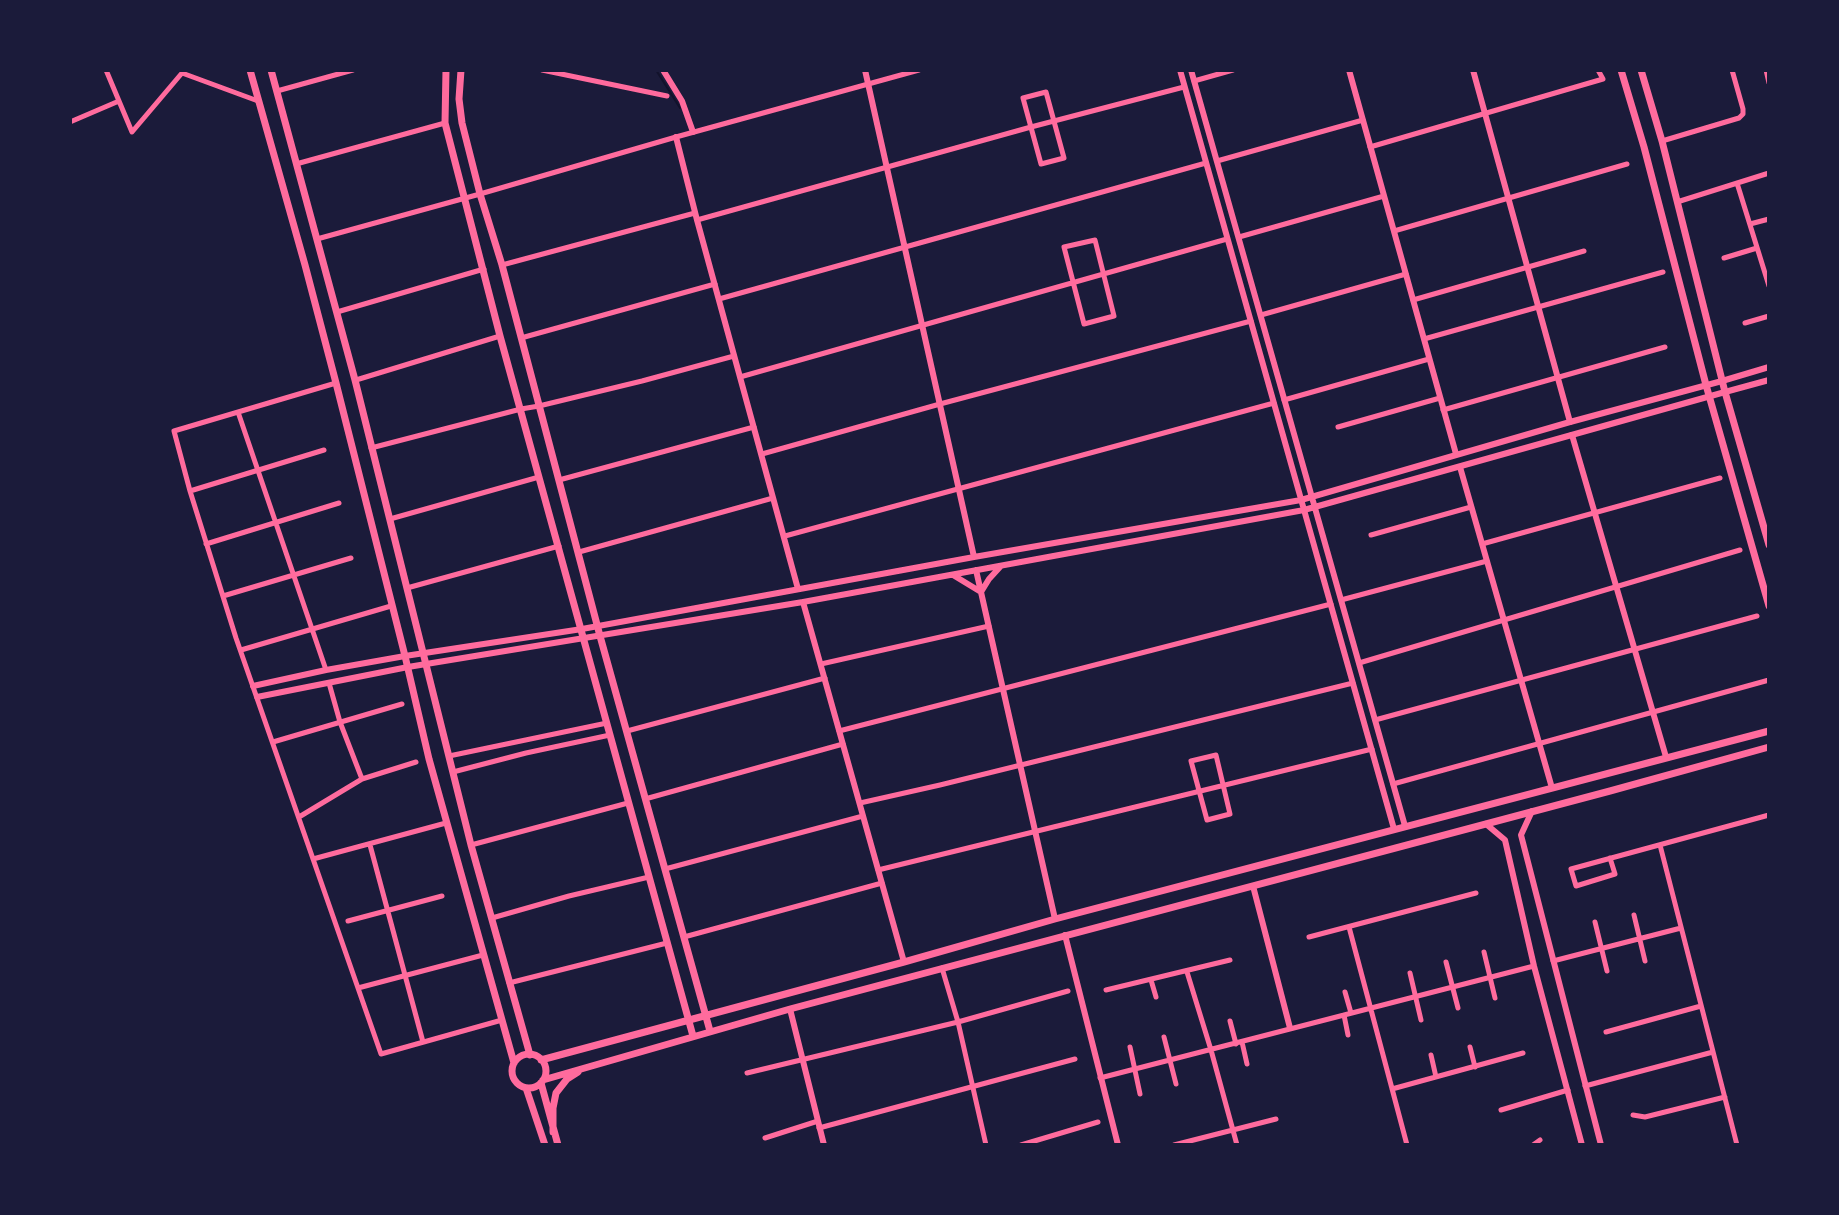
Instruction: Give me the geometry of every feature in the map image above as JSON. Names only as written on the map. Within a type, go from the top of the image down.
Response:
[{"type":"main road","points":[[250,70],[336,383],[446,823],[514,1063],[512,1076],[520,1086],[532,1088],[587,1066],[710,1031],[1769,747]]},
{"type":"main road","points":[[271,70],[355,380],[471,845],[530,1055]]},
{"type":"main road","points":[[446,70],[445,123],[464,199],[693,1036]]},
{"type":"main road","points":[[461,70],[459,99],[462,123],[480,194],[502,265],[600,636],[710,1031]]},
{"type":"main road","points":[[663,70],[682,101],[693,132]]},
{"type":"main road","points":[[865,70],[974,557]]},
{"type":"main road","points":[[1180,70],[1394,829]]},
{"type":"main road","points":[[1191,70],[1405,826]]},
{"type":"main road","points":[[1349,70],[1456,454]]},
{"type":"main road","points":[[1473,70],[1570,422]]},
{"type":"main road","points":[[1621,70],[1769,606]]},
{"type":"main road","points":[[1641,70],[1662,141],[1722,381],[1769,545]]},
{"type":"main road","points":[[676,137],[798,589]]},
{"type":"main road","points":[[1218,204],[1228,202]]},
{"type":"main road","points":[[307,273],[324,268]]},
{"type":"main road","points":[[1691,328],[1701,330],[1708,323]]},
{"type":"main road","points":[[1260,353],[1270,350]]},
{"type":"main road","points":[[253,686],[326,670],[582,629],[1301,500],[1769,367]]},
{"type":"main road","points":[[257,697],[408,667],[803,602],[1304,510],[1769,380]]},
{"type":"main road","points":[[1572,435],[1666,757]]},
{"type":"main road","points":[[1460,467],[1552,788]]},
{"type":"main road","points":[[1348,486],[1351,497]]},
{"type":"main road","points":[[1141,528],[1143,540]]},
{"type":"main road","points":[[981,592],[1001,566]]},
{"type":"main road","points":[[976,570],[1055,919]]},
{"type":"main road","points":[[884,573],[886,587]]},
{"type":"main road","points":[[953,575],[981,592]]},
{"type":"main road","points":[[803,602],[904,962]]},
{"type":"main road","points":[[514,1063],[523,1056],[530,1055],[541,1060],[1055,919],[1769,731]]},
{"type":"main road","points":[[1747,737],[1751,752]]},
{"type":"main road","points":[[1386,796],[1396,794]]},
{"type":"main road","points":[[1532,811],[1521,835],[1601,1145]]},
{"type":"main road","points":[[1486,824],[1505,840],[1534,966],[1582,1145]]},
{"type":"main road","points":[[1315,851],[1320,868]]},
{"type":"main road","points":[[1253,886],[1290,1028]]},
{"type":"main road","points":[[1065,935],[1118,1145]]},
{"type":"main road","points":[[970,943],[976,959]]},
{"type":"main road","points":[[674,970],[692,966]]},
{"type":"main road","points":[[790,1009],[824,1145]]},
{"type":"main road","points":[[541,1060],[545,1069],[542,1082],[558,1145]]},
{"type":"main road","points":[[553,1132],[556,1093],[567,1079],[587,1066]]},
{"type":"main road","points":[[1568,1090],[1585,1086]]},
{"type":"main road","points":[[526,1088],[545,1145]]},
{"type":"street","points":[[106,70],[132,132],[181,71],[258,101]]},
{"type":"street","points":[[276,92],[353,70]]},
{"type":"street","points":[[542,70],[667,96]]},
{"type":"street","points":[[317,239],[919,70]]},
{"type":"street","points":[[1194,81],[1233,70]]},
{"type":"street","points":[[1370,147],[1603,79],[1598,70]]},
{"type":"street","points":[[1662,141],[1739,118],[1743,114],[1732,70]]},
{"type":"street","points":[[1766,70],[1769,83]]},
{"type":"street","points":[[502,265],[598,239],[792,194],[1184,87]]},
{"type":"street","points":[[1046,92],[1054,121],[1064,158],[1041,164],[1023,98],[1046,92]]},
{"type":"street","points":[[70,122],[119,101]]},
{"type":"street","points":[[1217,161],[1363,120]]},
{"type":"street","points":[[296,164],[445,123]]},
{"type":"street","points":[[719,299],[1206,163]]},
{"type":"street","points":[[1394,231],[1627,164]]},
{"type":"street","points":[[1677,202],[1769,173]]},
{"type":"street","points":[[1737,183],[1769,286]]},
{"type":"street","points":[[1239,237],[1384,196]]},
{"type":"street","points":[[1750,224],[1769,219]]},
{"type":"street","points":[[740,377],[1227,239]]},
{"type":"street","points":[[1095,240],[1103,273],[1114,316],[1084,324],[1064,247],[1095,240]]},
{"type":"street","points":[[1724,258],[1757,248]]},
{"type":"street","points":[[1413,300],[1584,251]]},
{"type":"street","points":[[336,312],[484,269]]},
{"type":"street","points":[[1424,339],[1663,272]]},
{"type":"street","points":[[1261,315],[1406,274]]},
{"type":"street","points":[[521,338],[715,284]]},
{"type":"street","points":[[1745,323],[1769,316]]},
{"type":"street","points":[[762,454],[1251,321]]},
{"type":"street","points":[[355,380],[500,336]]},
{"type":"street","points":[[1443,410],[1665,347]]},
{"type":"street","points":[[371,448],[734,356]]},
{"type":"street","points":[[1284,400],[1429,359]]},
{"type":"street","points":[[336,383],[174,431],[223,596],[381,1054],[502,1020]]},
{"type":"street","points":[[1338,427],[1440,398]]},
{"type":"street","points":[[785,536],[1274,403]]},
{"type":"street","points":[[238,412],[326,670]]},
{"type":"street","points":[[559,480],[754,427]]},
{"type":"street","points":[[190,491],[324,450]]},
{"type":"street","points":[[389,519],[539,477]]},
{"type":"street","points":[[1482,544],[1720,478]]},
{"type":"street","points":[[579,552],[773,498]]},
{"type":"street","points":[[206,544],[339,503]]},
{"type":"street","points":[[1371,535],[1471,507]]},
{"type":"street","points":[[406,588],[559,546]]},
{"type":"street","points":[[1359,663],[1740,550]]},
{"type":"street","points":[[223,596],[351,558]]},
{"type":"street","points":[[1341,600],[1487,561]]},
{"type":"street","points":[[839,731],[1331,604]]},
{"type":"street","points":[[241,650],[391,606]]},
{"type":"street","points":[[1375,720],[1757,616]]},
{"type":"street","points":[[821,664],[989,626]]},
{"type":"street","points":[[627,731],[825,678]]},
{"type":"street","points":[[1393,784],[1769,680]]},
{"type":"street","points":[[328,682],[362,779]]},
{"type":"street","points":[[860,803],[1353,683]]},
{"type":"street","points":[[273,742],[402,704]]},
{"type":"street","points":[[448,756],[607,723]]},
{"type":"street","points":[[452,772],[610,735]]},
{"type":"street","points":[[645,799],[843,744]]},
{"type":"street","points":[[878,870],[1372,749]]},
{"type":"street","points":[[1216,755],[1223,784],[1230,814],[1207,820],[1191,761],[1216,755]]},
{"type":"street","points":[[298,818],[362,779],[416,762]]},
{"type":"street","points":[[471,845],[628,803]]},
{"type":"street","points":[[1610,858],[1615,874],[1576,886],[1571,869],[1610,858],[1769,815]]},
{"type":"street","points":[[665,869],[863,816]]},
{"type":"street","points":[[313,859],[446,823]]},
{"type":"street","points":[[370,845],[423,1042]]},
{"type":"street","points":[[1660,845],[1737,1145]]},
{"type":"street","points":[[491,918],[649,877]]},
{"type":"street","points":[[684,937],[882,883]]},
{"type":"street","points":[[1309,937],[1476,893]]},
{"type":"street","points":[[348,921],[442,896]]},
{"type":"street","points":[[1634,915],[1645,961]]},
{"type":"street","points":[[1595,922],[1607,971]]},
{"type":"street","points":[[1349,927],[1407,1145]]},
{"type":"street","points":[[1553,961],[1681,928]]},
{"type":"street","points":[[509,983],[667,943]]},
{"type":"street","points":[[1484,952],[1495,998]]},
{"type":"street","points":[[358,988],[483,955]]},
{"type":"street","points":[[1106,990],[1230,960]]},
{"type":"street","points":[[1446,962],[1458,1008]]},
{"type":"street","points":[[1100,1078],[1534,966]]},
{"type":"street","points":[[942,968],[958,1022],[986,1145]]},
{"type":"street","points":[[1187,972],[1237,1145]]},
{"type":"street","points":[[1410,973],[1421,1020]]},
{"type":"street","points":[[1151,980],[1156,997]]},
{"type":"street","points":[[747,1073],[958,1022],[1068,991]]},
{"type":"street","points":[[1345,992],[1348,1035]]},
{"type":"street","points":[[1606,1032],[1701,1006]]},
{"type":"street","points":[[1230,1021],[1247,1064]]},
{"type":"street","points":[[1164,1037],[1176,1084]]},
{"type":"street","points":[[1130,1047],[1140,1094]]},
{"type":"street","points":[[1470,1047],[1475,1067]]},
{"type":"street","points":[[1585,1086],[1713,1052]]},
{"type":"street","points":[[1392,1089],[1523,1053]]},
{"type":"street","points":[[1431,1055],[1436,1077]]},
{"type":"street","points":[[765,1138],[1075,1059]]},
{"type":"street","points":[[1501,1110],[1568,1090]]},
{"type":"street","points":[[1633,1115],[1645,1117],[1725,1097]]},
{"type":"street","points":[[1174,1145],[1276,1119]]},
{"type":"street","points":[[1021,1145],[1098,1122]]},
{"type":"street","points":[[1533,1145],[1540,1140]]},
{"type":"waterway","points":[[656,70],[680,108]]}]
